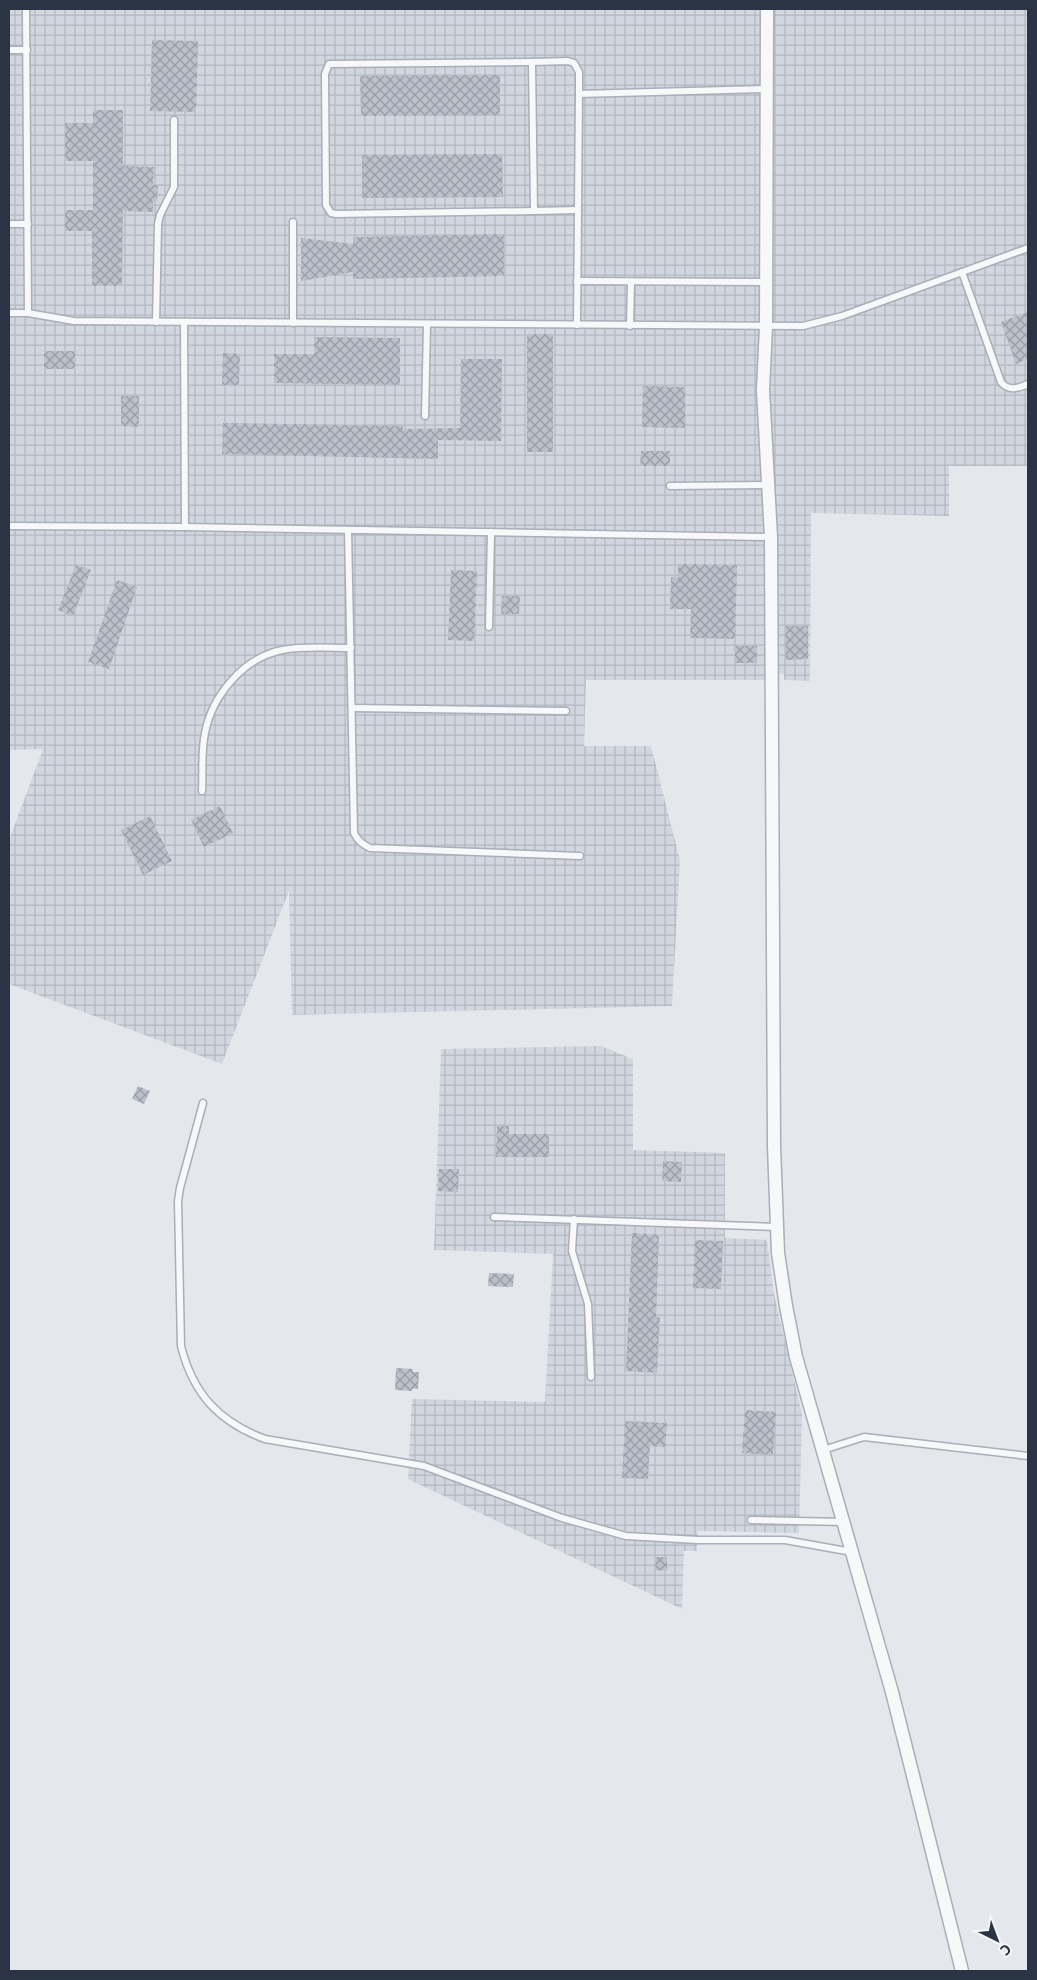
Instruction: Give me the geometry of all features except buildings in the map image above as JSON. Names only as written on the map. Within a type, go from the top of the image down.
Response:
[{"type":"street","points":[[767,9],[766,327],[763,390],[771,537],[776,1227],[786,1306],[796,1357],[892,1692],[962,1971]]},
{"type":"lane","points":[[26,9],[28,313]]},
{"type":"lane","points":[[9,50],[27,50]]},
{"type":"lane","points":[[576,325],[578,210],[579,72],[574,63],[568,61],[329,64],[325,74],[326,205],[331,213],[578,210]]},
{"type":"lane","points":[[532,62],[534,211]]},
{"type":"lane","points":[[579,94],[767,89]]},
{"type":"lane","points":[[156,322],[158,224],[160,214],[174,187],[174,120]]},
{"type":"lane","points":[[293,222],[293,323]]},
{"type":"lane","points":[[9,224],[28,224]]},
{"type":"lane","points":[[9,313],[28,313],[74,321],[804,326],[820,323],[1028,248]]},
{"type":"lane","points":[[962,272],[1001,382],[1009,389],[1016,389],[1028,384]]},
{"type":"lane","points":[[577,281],[766,282]]},
{"type":"lane","points":[[630,326],[631,282]]},
{"type":"lane","points":[[184,322],[184,527]]},
{"type":"lane","points":[[425,416],[427,324]]},
{"type":"lane","points":[[670,486],[768,485]]},
{"type":"lane","points":[[9,526],[184,527],[771,537]]},
{"type":"lane","points":[[348,530],[354,833],[362,845],[370,848],[580,856]]},
{"type":"lane","points":[[489,626],[491,532]]},
{"type":"lane","points":[[202,791],[204,735],[207,724],[221,695],[246,667],[264,656],[280,650],[350,648]]},
{"type":"lane","points":[[352,708],[566,711]]},
{"type":"lane","points":[[203,1102],[178,1201],[181,1346],[192,1380],[212,1406],[244,1432],[265,1439],[424,1466],[562,1518],[626,1536],[698,1540],[785,1540],[852,1552]]},
{"type":"lane","points":[[494,1216],[776,1227]]},
{"type":"lane","points":[[574,1219],[572,1251],[588,1304],[590,1377]]},
{"type":"lane","points":[[823,1450],[864,1437],[1028,1456]]},
{"type":"lane","points":[[751,1520],[844,1522]]},
{"type":"shaded area","points":[[9,9],[1028,9],[1028,466],[949,466],[949,516],[811,513],[810,681],[784,680],[784,674],[764,674],[765,680],[586,680],[584,746],[651,746],[680,860],[672,1006],[292,1015],[289,891],[222,1064],[9,984],[9,840],[43,749],[9,750]]},
{"type":"shaded area","points":[[601,1046],[633,1059],[633,1150],[725,1153],[725,1238],[767,1240],[774,1294],[802,1414],[799,1533],[698,1531],[697,1551],[684,1551],[682,1609],[408,1479],[412,1399],[545,1402],[553,1254],[434,1250],[441,1049]]}]
